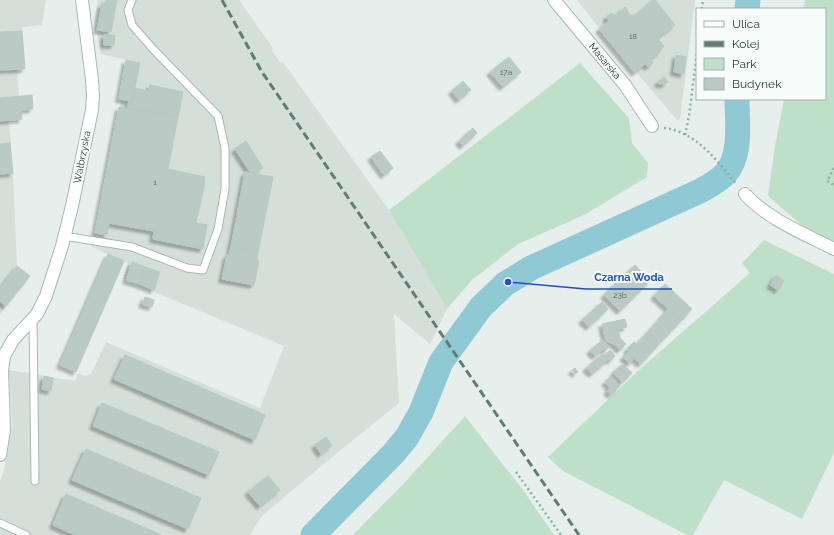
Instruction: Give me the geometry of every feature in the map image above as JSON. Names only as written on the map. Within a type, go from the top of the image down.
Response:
[{"type":"street","name":"Wałbrzyska","points":[[0,455],[4,430],[2,364],[4,356],[13,340],[37,314],[46,296],[64,236],[75,192],[93,100],[82,0]]},
{"type":"street","name":"Masarska","points":[[554,0],[628,88],[652,126]]},
{"type":"street","points":[[744,194],[759,207],[782,222],[834,249]]},
{"type":"lane","points":[[64,236],[132,247],[187,268],[203,270],[218,229],[225,189],[224,148],[218,116],[153,49],[132,25],[128,10],[132,0]]},
{"type":"lane","points":[[35,481],[37,314]]},
{"type":"lane","points":[[0,523],[26,535]]},
{"type":"path","points":[[685,134],[689,116],[696,60]]},
{"type":"path","points":[[652,126],[668,128],[685,134],[708,150],[744,194]]},
{"type":"path","points":[[834,168],[827,182],[834,185]]},
{"type":"path","points":[[516,472],[561,535]]},
{"type":"shaded area","points":[[0,0],[46,0],[42,25],[22,27],[25,69],[17,69],[19,96],[32,95],[33,109],[21,110],[22,119],[9,120],[17,266],[30,276],[0,314]]},
{"type":"shaded area","points":[[98,0],[239,0],[273,48],[272,51],[280,62],[283,62],[389,210],[447,309],[430,344],[394,314],[399,403],[261,517],[250,535],[0,535],[0,481],[3,474],[12,425],[9,370],[75,381],[78,373],[86,376],[91,374],[106,342],[260,408],[284,346],[123,279],[128,263],[92,247],[121,100],[119,99],[126,60],[101,54],[94,20]]},
{"type":"shaded area","points":[[577,0],[695,0],[680,119],[678,121],[636,72],[633,71]]},
{"type":"green space","points":[[805,0],[834,0],[834,242],[805,228],[768,196],[775,146],[784,100],[826,100],[826,8],[803,8]]},
{"type":"green space","points":[[580,63],[629,118],[632,143],[648,163],[647,177],[584,215],[518,244],[472,280],[447,309],[389,210]]},
{"type":"green space","points":[[764,240],[834,274],[834,453],[802,519],[724,480],[693,535],[687,535],[563,471],[548,457],[639,370],[750,273],[742,263]]},
{"type":"green space","points":[[465,416],[523,490],[554,535],[353,535],[408,479]]},
{"type":"building","points":[[106,0],[117,0],[111,32],[97,30],[102,4],[105,4]]},
{"type":"building","points":[[653,0],[655,0],[675,25],[657,38],[664,46],[660,50],[661,51],[650,59],[653,63],[648,67],[645,64],[635,73],[599,29],[609,21],[606,17],[612,13],[615,16],[625,7],[630,15],[634,16]]},
{"type":"building","points":[[22,31],[25,69],[0,70],[0,32]]},
{"type":"building","points":[[104,35],[115,35],[114,45],[104,45]]},
{"type":"building","points":[[676,55],[686,57],[684,74],[674,72]]},
{"type":"building","points":[[509,57],[521,72],[503,87],[490,72]]},
{"type":"building","points":[[126,60],[140,63],[132,101],[119,99]]},
{"type":"building","points":[[664,77],[668,82],[660,85],[658,82]]},
{"type":"building","points":[[463,81],[471,90],[459,100],[452,91]]},
{"type":"building","points":[[150,85],[183,92],[178,117],[131,108],[135,88],[148,91]]},
{"type":"building","points":[[32,95],[33,109],[21,110],[22,119],[0,121],[0,98]]},
{"type":"building","points":[[129,101],[132,101],[131,109],[127,109]]},
{"type":"building","points":[[119,107],[178,117],[168,169],[205,177],[196,223],[207,225],[203,249],[153,239],[154,231],[109,223],[107,235],[95,233]]},
{"type":"building","points":[[473,128],[477,133],[463,146],[459,141]]},
{"type":"building","points":[[246,141],[263,168],[255,174],[253,171],[250,172],[235,149]]},
{"type":"building","points":[[10,142],[13,173],[0,174],[0,144]]},
{"type":"building","points":[[380,151],[393,168],[384,175],[371,157]]},
{"type":"building","points":[[245,172],[273,177],[258,252],[231,247]]},
{"type":"building","points":[[231,247],[258,252],[257,261],[259,261],[254,285],[222,279],[227,255],[229,255]]},
{"type":"building","points":[[108,254],[124,261],[76,372],[60,365]]},
{"type":"building","points":[[132,262],[145,267],[139,284],[126,280]]},
{"type":"building","points":[[635,265],[650,281],[637,294],[621,278]]},
{"type":"building","points":[[17,266],[30,276],[6,306],[0,301],[0,288]]},
{"type":"building","points":[[145,267],[160,272],[154,290],[139,284]]},
{"type":"building","points":[[776,275],[784,281],[778,290],[770,285]]},
{"type":"building","points":[[621,278],[637,294],[620,311],[604,295]]},
{"type":"building","points":[[665,284],[673,291],[662,303],[654,296]]},
{"type":"building","points":[[673,291],[692,309],[681,321],[662,303]]},
{"type":"building","points":[[145,297],[154,300],[152,307],[142,304]]},
{"type":"building","points":[[602,302],[608,309],[589,327],[582,320]]},
{"type":"building","points":[[668,309],[681,321],[660,343],[648,332]]},
{"type":"building","points":[[625,319],[627,327],[618,329],[620,338],[626,344],[620,350],[614,344],[606,341],[602,324]]},
{"type":"building","points":[[648,332],[660,343],[641,364],[628,353]]},
{"type":"building","points":[[603,340],[609,347],[605,351],[599,343]]},
{"type":"building","points":[[634,342],[636,344],[632,349],[630,346]]},
{"type":"building","points":[[599,343],[604,349],[598,354],[593,348]]},
{"type":"building","points":[[630,346],[632,349],[629,352],[627,350]]},
{"type":"building","points":[[593,348],[598,354],[595,356],[590,351]]},
{"type":"building","points":[[610,350],[615,356],[610,361],[605,356]]},
{"type":"building","points":[[628,353],[634,359],[630,363],[623,357]]},
{"type":"building","points":[[603,354],[608,360],[592,374],[586,368]]},
{"type":"building","points":[[125,355],[265,415],[255,440],[114,379]]},
{"type":"building","points":[[623,364],[632,373],[628,377],[619,367]]},
{"type":"building","points":[[619,367],[628,377],[622,382],[613,373]]},
{"type":"building","points":[[575,368],[578,372],[575,374],[572,370]]},
{"type":"building","points":[[44,376],[53,378],[51,391],[42,389]]},
{"type":"building","points":[[611,376],[616,382],[610,388],[605,382]]},
{"type":"building","points":[[616,382],[620,386],[614,392],[610,388]]},
{"type":"building","points":[[610,388],[614,392],[611,395],[607,391]]},
{"type":"building","points":[[102,403],[219,452],[209,475],[93,426]]},
{"type":"building","points":[[326,437],[332,445],[321,454],[315,445]]},
{"type":"building","points":[[86,449],[201,498],[188,529],[72,480]]},
{"type":"building","points":[[268,476],[280,490],[260,506],[248,492]]},
{"type":"building","points":[[66,494],[162,535],[75,535],[53,525]]},
{"type":"waterway","points":[[747,8],[748,0]]},
{"type":"waterway","points":[[313,535],[393,454],[407,437],[421,412],[441,362],[481,307],[505,284],[531,268],[700,191],[714,183],[726,173],[731,166],[737,147],[737,100]]},
{"type":"railway","points":[[222,0],[262,72],[579,535]]},
{"type":"place","name":"Czarna Woda","points":[[508,282]]}]
